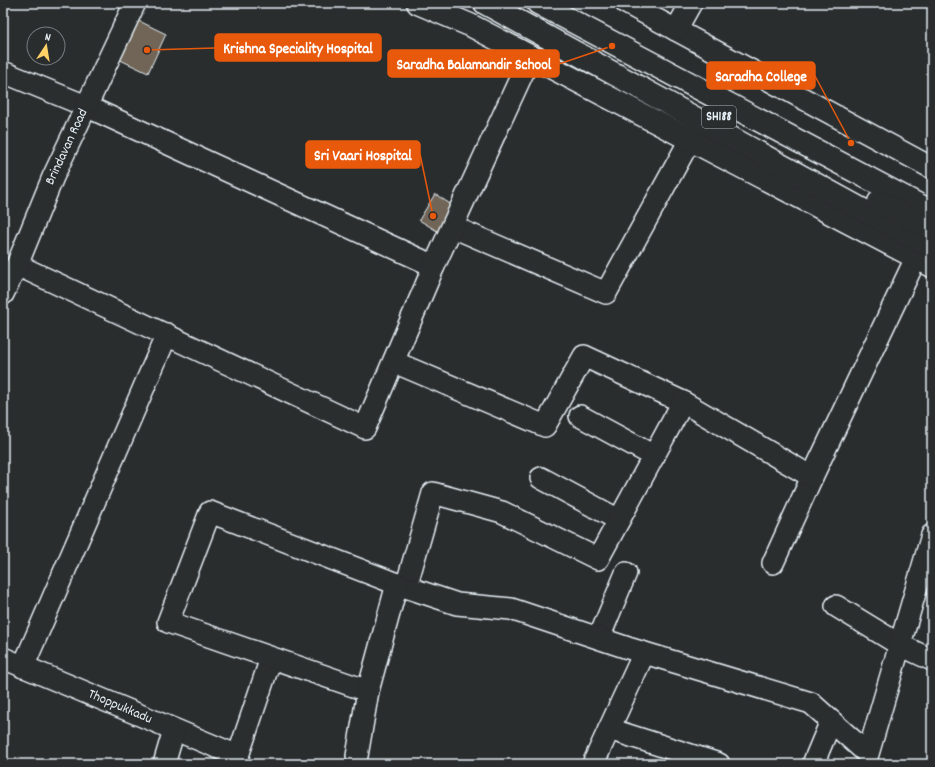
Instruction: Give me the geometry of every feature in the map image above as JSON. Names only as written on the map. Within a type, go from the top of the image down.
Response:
[{"type":"main road","points":[[418,3],[470,25],[690,140],[927,257]]},
{"type":"main road","points":[[485,3],[927,257]]},
{"type":"main road","name":"SH188","points":[[506,3],[932,230]]},
{"type":"main road","points":[[538,3],[932,212]]},
{"type":"street","name":"Brindavan Road","points":[[3,294],[17,265],[53,177],[135,3]]},
{"type":"street","points":[[626,3],[932,168]]},
{"type":"street","points":[[676,30],[691,3]]},
{"type":"street","points":[[17,265],[365,428],[434,266],[530,57]]},
{"type":"street","points":[[3,72],[86,106],[434,266]]},
{"type":"street","points":[[452,227],[606,292],[690,140]]},
{"type":"street","points":[[772,563],[812,477],[927,257]]},
{"type":"street","points":[[23,667],[167,334]]},
{"type":"street","points":[[394,362],[545,426],[584,356],[683,402],[812,477]]},
{"type":"street","points":[[357,756],[368,691],[401,585],[433,493],[502,512],[598,559],[683,402]]},
{"type":"street","points":[[580,416],[654,456]]},
{"type":"street","points":[[541,478],[619,520]]},
{"type":"street","points":[[368,691],[168,622],[210,512],[401,585],[457,604],[511,609],[644,653],[811,703],[831,721],[867,759]]},
{"type":"street","points":[[867,759],[932,535]]},
{"type":"street","points":[[599,638],[626,573]]},
{"type":"street","points":[[836,606],[900,646],[932,660]]},
{"type":"street","points":[[593,764],[644,653]]},
{"type":"street","name":"Thoppukkadu","points":[[3,658],[238,756],[271,658]]},
{"type":"street","points":[[813,764],[831,721]]},
{"type":"street","points":[[609,729],[719,764]]},
{"type":"street","points":[[164,764],[174,730]]},
{"type":"building","points":[[135,19],[166,34],[148,73],[116,58]]},
{"type":"building","points":[[435,194],[458,209],[442,234],[419,220]]},
{"type":"place","name":"Saradha Balamandir School","points":[[612,46]]},
{"type":"place","name":"Krishna Speciality Hospital","points":[[147,50]]},
{"type":"place","name":"Saradha College","points":[[851,143]]},
{"type":"place","name":"Sri Vaari Hospital","points":[[433,216]]}]
